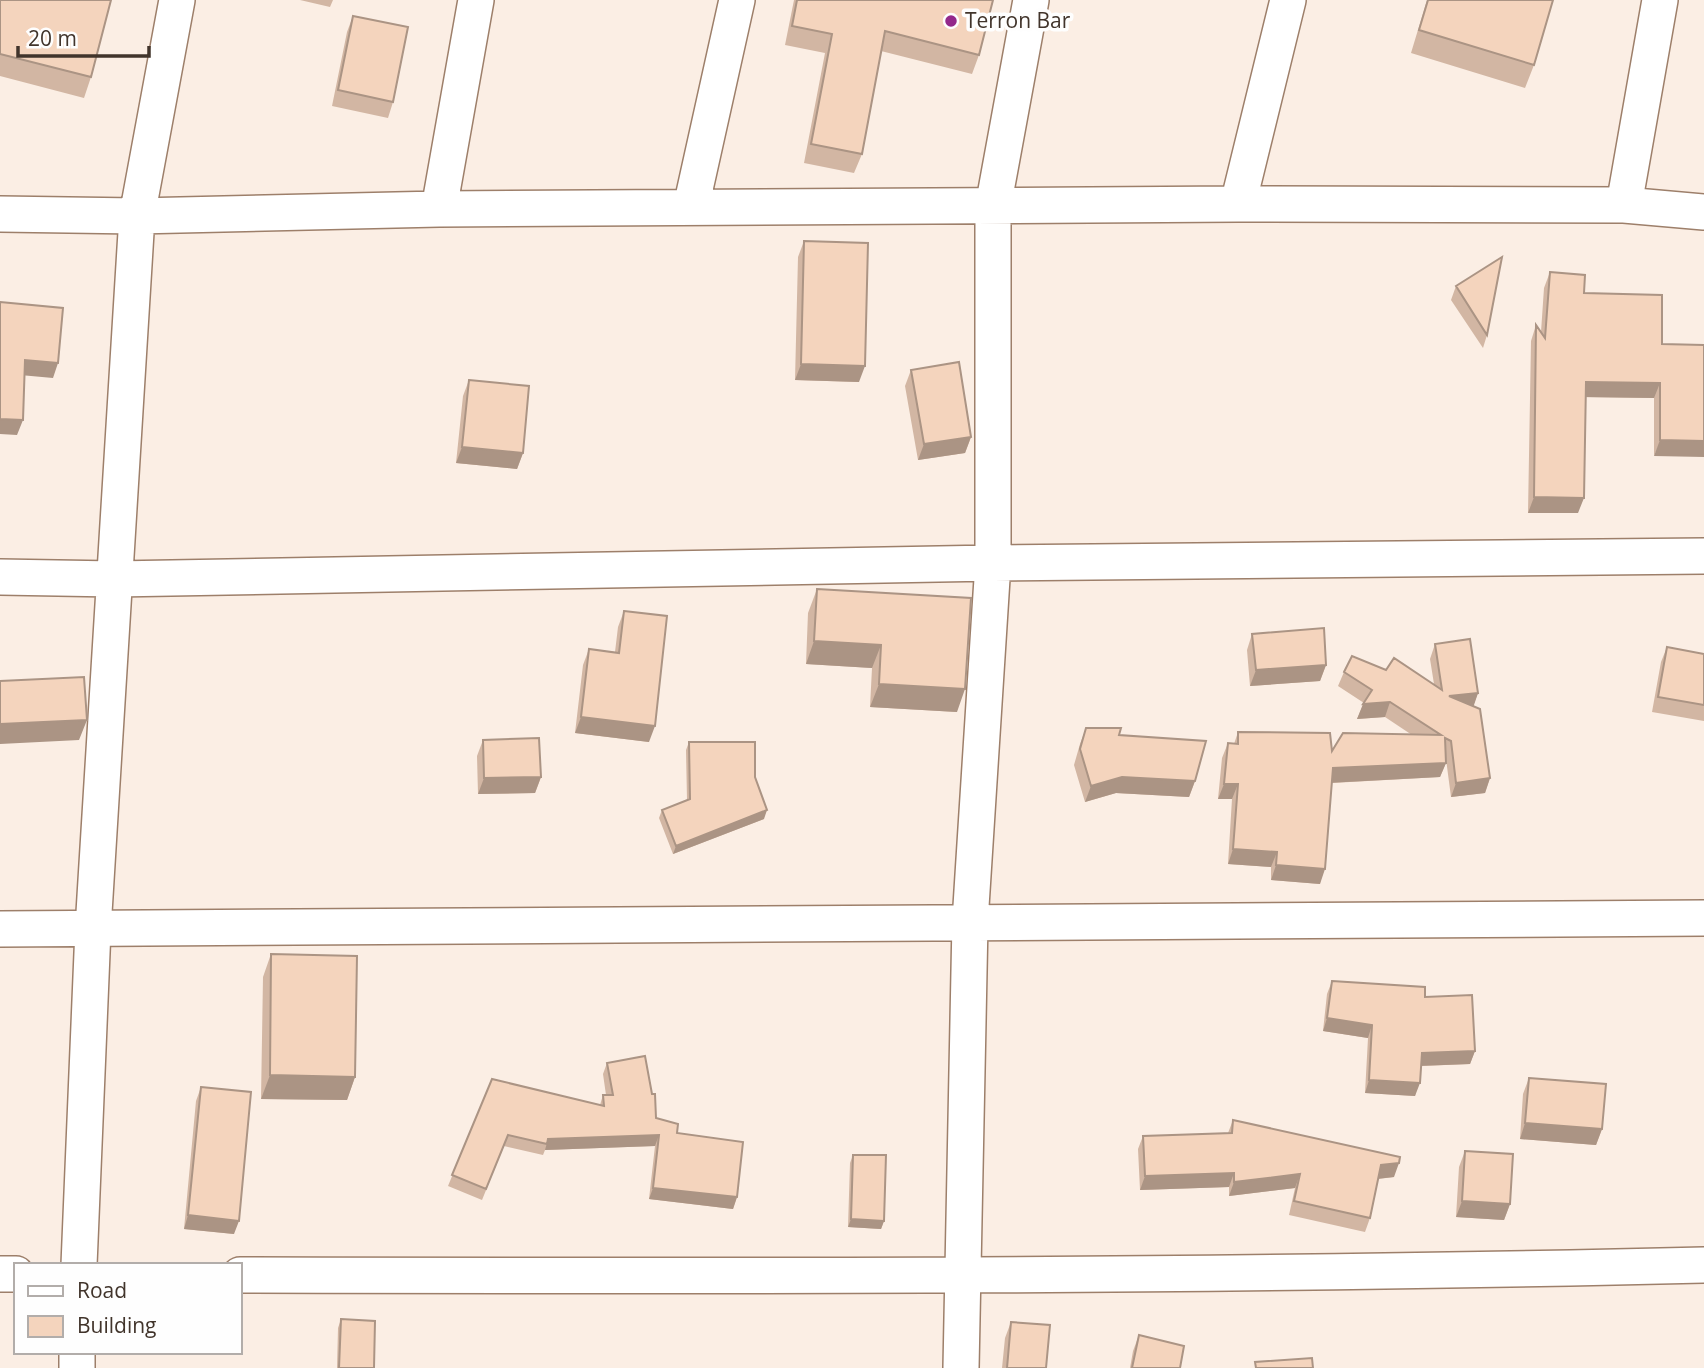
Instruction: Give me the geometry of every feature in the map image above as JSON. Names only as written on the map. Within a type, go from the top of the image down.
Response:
[{"type":"street","points":[[79,1263],[93,929],[138,216],[177,0]]},
{"type":"street","points":[[439,209],[476,0]]},
{"type":"street","points":[[691,207],[737,0]]},
{"type":"street","points":[[961,1368],[970,922],[993,563],[993,207],[1031,0]]},
{"type":"street","points":[[1238,204],[1288,0]]},
{"type":"street","points":[[1624,205],[1660,0]]},
{"type":"street","points":[[0,214],[138,216],[439,209],[1238,204],[1624,205],[1704,212]]},
{"type":"street","points":[[0,577],[115,579],[993,563],[1704,556]]},
{"type":"street","points":[[0,929],[1704,918]]},
{"type":"street","points":[[242,1275],[961,1276],[1406,1272],[1704,1265]]},
{"type":"building","points":[[0,0],[111,0],[91,77],[0,54]]},
{"type":"building","points":[[797,0],[993,0],[979,55],[885,31],[862,154],[811,144],[832,34],[792,26]]},
{"type":"building","points":[[1428,0],[1553,0],[1534,65],[1419,30]]},
{"type":"building","points":[[353,16],[408,27],[393,102],[338,90]]},
{"type":"building","points":[[804,241],[868,243],[865,366],[801,364]]},
{"type":"building","points":[[1502,257],[1487,335],[1456,286]]},
{"type":"building","points":[[1550,272],[1585,275],[1584,293],[1662,295],[1662,344],[1704,345],[1704,441],[1660,440],[1660,383],[1586,382],[1584,498],[1534,497],[1536,325],[1545,338]]},
{"type":"building","points":[[0,302],[63,308],[58,363],[25,360],[23,420],[0,419]]},
{"type":"building","points":[[959,362],[971,437],[924,444],[911,370]]},
{"type":"building","points":[[469,380],[529,386],[523,453],[462,447]]},
{"type":"building","points":[[817,589],[971,598],[965,689],[879,684],[881,645],[814,641]]},
{"type":"building","points":[[624,611],[667,616],[655,726],[581,717],[589,649],[619,653]]},
{"type":"building","points":[[1324,628],[1326,665],[1256,670],[1252,634]]},
{"type":"building","points":[[1470,639],[1478,693],[1449,696],[1480,709],[1490,778],[1456,783],[1451,741],[1445,738],[1446,763],[1333,768],[1325,869],[1276,865],[1277,852],[1233,849],[1238,784],[1224,784],[1228,743],[1238,744],[1238,732],[1330,733],[1332,751],[1343,733],[1441,735],[1390,702],[1363,704],[1372,690],[1344,672],[1352,656],[1386,670],[1394,658],[1442,690],[1435,644]]},
{"type":"building","points":[[1667,647],[1704,654],[1704,705],[1658,697]]},
{"type":"building","points":[[84,677],[87,720],[0,724],[0,681]]},
{"type":"building","points":[[1086,728],[1121,728],[1119,735],[1206,741],[1195,781],[1122,777],[1091,786],[1080,749]]},
{"type":"building","points":[[539,738],[541,777],[484,778],[483,740]]},
{"type":"building","points":[[689,742],[755,742],[755,777],[767,810],[676,846],[662,810],[690,799]]},
{"type":"building","points":[[271,954],[357,956],[355,1077],[270,1075]]},
{"type":"building","points":[[1332,981],[1425,987],[1425,997],[1472,995],[1475,1051],[1422,1053],[1420,1083],[1369,1080],[1372,1025],[1327,1018]]},
{"type":"building","points":[[645,1056],[652,1094],[655,1094],[656,1118],[678,1124],[677,1133],[743,1142],[737,1197],[653,1188],[659,1135],[548,1139],[547,1144],[508,1135],[486,1189],[452,1175],[492,1079],[604,1106],[603,1095],[613,1095],[607,1063]]},
{"type":"building","points":[[1529,1078],[1606,1084],[1602,1129],[1525,1123]]},
{"type":"building","points":[[201,1087],[251,1092],[239,1221],[188,1215]]},
{"type":"building","points":[[1233,1120],[1400,1157],[1399,1163],[1381,1165],[1370,1218],[1294,1201],[1300,1174],[1234,1182],[1234,1173],[1145,1176],[1143,1136],[1232,1133]]},
{"type":"building","points":[[1465,1151],[1513,1154],[1510,1204],[1462,1201]]},
{"type":"building","points":[[853,1155],[886,1155],[884,1221],[851,1219]]},
{"type":"building","points":[[341,1319],[375,1321],[374,1368],[339,1368]]},
{"type":"building","points":[[1011,1322],[1050,1325],[1046,1368],[1007,1368]]},
{"type":"building","points":[[1139,1335],[1184,1346],[1180,1368],[1132,1368]]},
{"type":"building","points":[[1312,1358],[1313,1368],[1256,1368],[1255,1362]]},
{"type":"place","name":"Terron Bar","points":[[951,21]]}]
